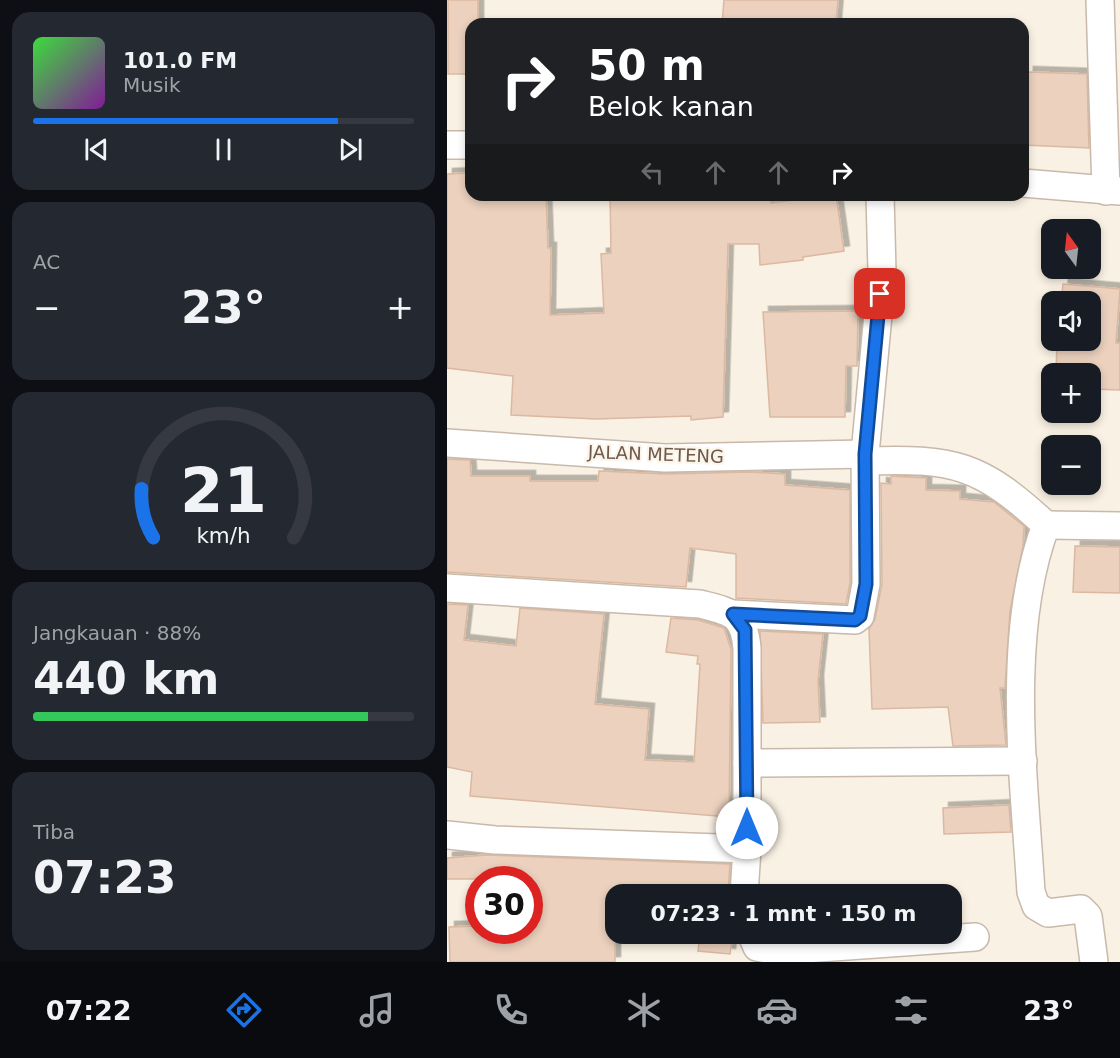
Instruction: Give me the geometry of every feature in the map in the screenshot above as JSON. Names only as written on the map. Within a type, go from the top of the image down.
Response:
[{"type":"street","points":[[1029,184],[1113,191],[1100,0]]},
{"type":"street","points":[[447,145],[465,145]]},
{"type":"street","points":[[447,588],[700,604],[733,614],[855,620],[860,616],[866,584],[865,457],[882,272],[880,201]]},
{"type":"street","name":"JALAN METENG","points":[[447,443],[666,458],[865,457],[958,465],[987,477],[1014,495],[1046,525]]},
{"type":"street","points":[[1094,962],[1088,916],[1081,909],[1048,913],[1036,906],[1031,892],[1023,761],[1022,645],[1035,552],[1046,525],[1120,526]]},
{"type":"street","points":[[733,614],[745,630],[747,849],[745,884]]},
{"type":"street","points":[[747,763],[1023,761]]},
{"type":"street","points":[[447,835],[708,850],[747,849]]},
{"type":"street","points":[[755,947],[777,951],[975,937]]},
{"type":"building","points":[[448,0],[478,0],[478,18],[465,18],[465,74],[448,74]]},
{"type":"building","points":[[724,0],[838,0],[836,18],[722,18]]},
{"type":"building","points":[[1029,72],[1087,74],[1089,148],[1029,145]]},
{"type":"building","points":[[465,173],[465,201],[546,201],[548,248],[551,248],[550,315],[604,313],[601,254],[611,253],[610,201],[771,201],[771,203],[837,201],[844,251],[803,257],[803,260],[760,265],[759,244],[728,244],[723,417],[691,420],[691,416],[596,419],[511,415],[513,376],[447,368],[447,174]]},
{"type":"building","points":[[1063,284],[1120,289],[1116,343],[1120,343],[1120,390],[1101,389],[1101,363],[1056,363],[1057,351],[1101,351],[1101,291],[1062,291]]},
{"type":"building","points":[[858,311],[857,366],[846,366],[845,417],[770,417],[763,312]]},
{"type":"building","points":[[447,459],[470,460],[471,476],[530,476],[530,481],[598,481],[599,471],[665,474],[749,472],[785,474],[785,485],[850,490],[850,583],[846,604],[736,598],[736,554],[690,548],[686,587],[447,572]]},
{"type":"building","points":[[891,476],[926,478],[926,490],[960,491],[960,499],[994,502],[1024,526],[1023,546],[1010,611],[1005,688],[1000,688],[1006,745],[953,746],[948,707],[872,709],[869,629],[875,619],[882,584],[881,483],[891,484]]},
{"type":"building","points":[[1075,546],[1120,547],[1120,593],[1073,592]]},
{"type":"building","points":[[447,604],[468,605],[464,640],[516,646],[520,608],[604,614],[595,704],[649,709],[645,760],[694,762],[700,664],[697,664],[698,656],[666,652],[671,618],[698,620],[724,628],[731,649],[729,817],[470,796],[472,772],[447,767]]},
{"type":"building","points":[[760,631],[823,634],[818,681],[820,722],[763,723]]},
{"type":"building","points":[[1009,805],[1011,832],[944,834],[943,808]]},
{"type":"building","points":[[487,855],[730,864],[729,884],[605,884],[605,944],[615,944],[615,962],[450,962],[449,927],[465,926],[465,944],[543,944],[543,866],[465,866],[465,879],[447,879],[447,858]]},
{"type":"building","points":[[699,944],[731,944],[730,954],[698,951]]},
{"type":"route","points":[[747,828],[747,660],[745,630],[741,621],[733,614],[855,620],[860,616],[866,584],[865,454],[880,294]]}]
